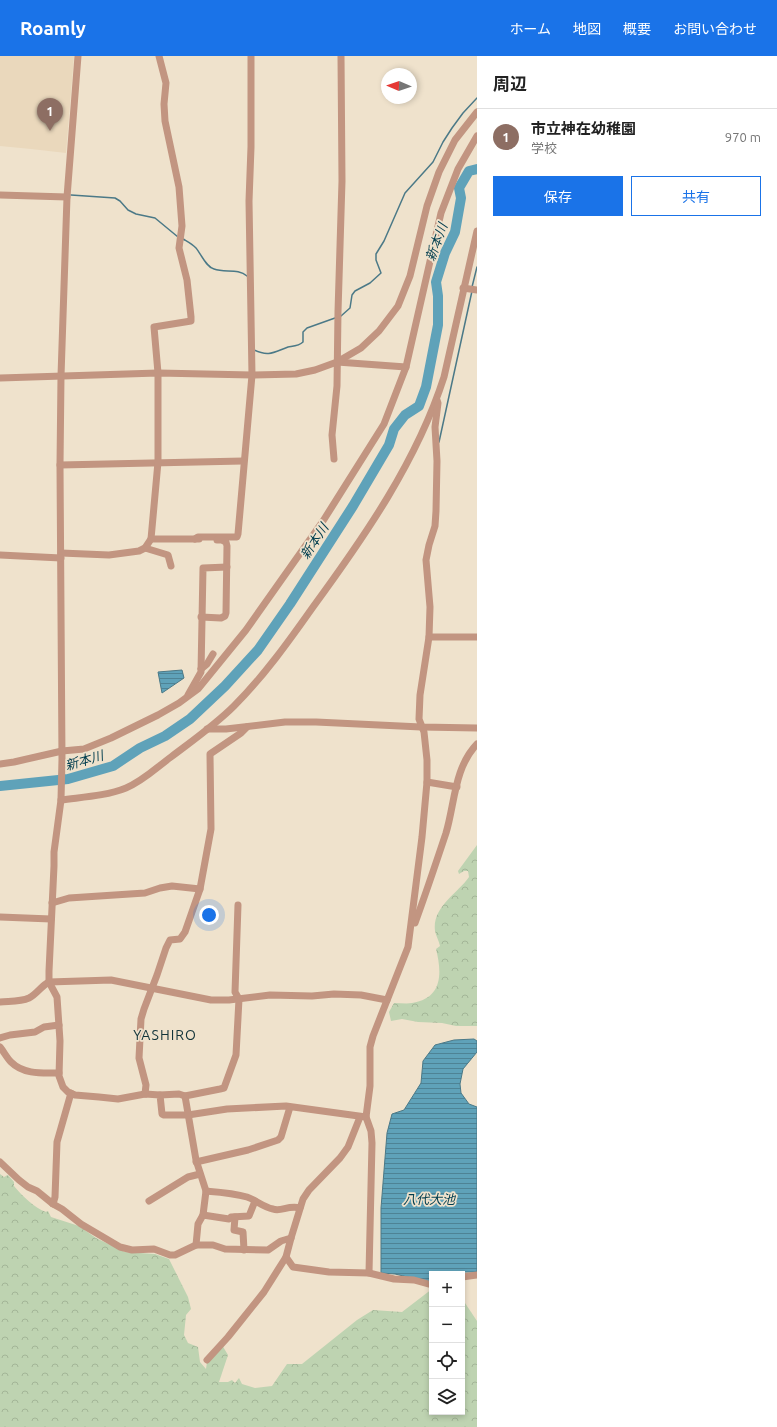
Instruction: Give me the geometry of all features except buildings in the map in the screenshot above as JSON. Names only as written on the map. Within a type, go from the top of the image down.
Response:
[{"type":"street","points":[[78,56],[67,197],[61,376],[60,465],[62,759],[61,798],[54,852],[49,982],[58,997],[60,1041],[59,1076],[63,1087],[75,1095],[118,1098],[145,1094],[179,1094],[186,1096],[224,1088],[236,1055],[239,999],[235,992],[238,905]]},
{"type":"street","points":[[0,555],[110,555],[139,551],[145,548],[151,539],[158,462],[158,374],[154,327],[191,321],[192,317],[187,280],[179,248],[182,226],[179,187],[165,121],[164,104],[166,83],[159,56]]},
{"type":"street","points":[[195,539],[198,536],[237,537],[252,375],[250,208],[251,56]]},
{"type":"street","points":[[334,458],[332,435],[337,386],[342,182],[341,56]]},
{"type":"street","points":[[0,378],[158,374],[296,374],[315,370],[337,362],[361,348],[379,331],[398,306],[410,276],[427,206],[438,172],[455,140],[477,112]]},
{"type":"street","points":[[0,764],[62,751],[84,749],[111,738],[158,715],[198,689],[246,630],[329,511],[384,424],[406,367],[441,212],[458,168],[477,136]]},
{"type":"street","points":[[0,195],[67,197]]},
{"type":"street","points":[[61,798],[108,794],[127,788],[144,778],[234,706],[253,686],[301,624],[335,577],[405,467],[437,400],[444,377],[477,231]]},
{"type":"street","points":[[464,288],[477,290]]},
{"type":"street","points":[[337,362],[406,367]]},
{"type":"street","points":[[207,1360],[228,1337],[264,1292],[286,1257],[303,1199],[309,1190],[340,1158],[348,1147],[363,1117],[370,1086],[370,1047],[408,947],[415,884],[423,832],[427,782],[427,760],[424,732],[419,719],[420,695],[429,637],[430,607],[426,560],[430,540],[435,526],[437,461],[435,439],[437,400]]},
{"type":"street","points":[[60,465],[243,461]]},
{"type":"street","points":[[151,539],[222,540],[226,542],[228,551],[226,613],[225,616],[221,618],[201,617]]},
{"type":"street","points":[[145,548],[168,555],[171,566]]},
{"type":"street","points":[[186,697],[198,678],[201,669],[203,568],[227,567]]},
{"type":"street","points":[[429,637],[477,637]]},
{"type":"street","points":[[201,669],[207,664],[213,654]]},
{"type":"street","points":[[207,729],[247,727],[293,722],[422,728],[477,728]]},
{"type":"street","points":[[145,1094],[146,1085],[139,1058],[141,1019],[166,948],[170,940],[180,939],[185,932],[200,889],[212,824],[210,754],[241,733],[247,727]]},
{"type":"street","points":[[411,927],[414,925],[446,833],[460,771],[477,744]]},
{"type":"street","points":[[427,782],[457,787]]},
{"type":"street","points":[[52,903],[69,898],[145,893],[172,886],[200,889]]},
{"type":"street","points":[[0,917],[51,919]]},
{"type":"street","points":[[0,1002],[19,1001],[29,998],[49,982],[111,980],[211,1000],[239,999],[270,995],[312,996],[334,994],[361,995],[387,1000]]},
{"type":"street","points":[[0,1038],[10,1035],[35,1032],[44,1027],[59,1025]]},
{"type":"street","points":[[0,1047],[11,1062],[23,1070],[28,1072],[59,1073]]},
{"type":"street","points":[[52,1204],[55,1197],[57,1142],[71,1093]]},
{"type":"street","points":[[160,1095],[162,1114],[164,1115],[188,1115],[227,1109],[290,1107],[363,1117],[371,1132],[372,1143],[369,1273]]},
{"type":"street","points":[[186,1096],[196,1162],[206,1191],[204,1215],[198,1224],[196,1245]]},
{"type":"street","points":[[196,1162],[248,1150],[278,1140],[290,1107]]},
{"type":"street","points":[[0,1162],[19,1180],[42,1195],[52,1204],[62,1209],[81,1224],[126,1250],[154,1249],[165,1254],[175,1255],[196,1245],[213,1245],[225,1249],[268,1250],[281,1241],[291,1238]]},
{"type":"street","points":[[150,1201],[188,1177],[200,1174]]},
{"type":"street","points":[[206,1191],[248,1197],[273,1210],[294,1207],[300,1208]]},
{"type":"street","points":[[204,1215],[229,1219],[249,1216],[255,1201]]},
{"type":"street","points":[[235,1217],[234,1230],[243,1232],[244,1250]]},
{"type":"street","points":[[286,1257],[293,1267],[329,1272],[369,1273],[394,1279],[414,1280],[429,1284]]},
{"type":"street","points":[[465,1277],[477,1275]]},
{"type":"shaded area","points":[[0,56],[74,56],[66,153],[0,146]]},
{"type":"green space","points":[[477,845],[477,1026],[456,1026],[402,1019],[391,1021],[389,1012],[394,1003],[410,1003],[422,1000],[430,996],[435,990],[439,975],[436,949],[440,946],[435,931],[437,915],[446,901],[469,877],[468,871],[464,871],[459,874],[458,871]]},
{"type":"green space","points":[[0,1174],[4,1177],[8,1175],[14,1182],[14,1186],[25,1198],[37,1208],[46,1212],[48,1211],[51,1217],[79,1226],[96,1238],[125,1252],[155,1254],[169,1259],[188,1297],[191,1309],[186,1315],[184,1335],[188,1343],[198,1347],[200,1362],[206,1369],[207,1362],[222,1345],[228,1355],[219,1382],[228,1382],[232,1380],[235,1383],[239,1378],[242,1384],[255,1388],[272,1386],[287,1364],[302,1364],[357,1320],[373,1310],[402,1312],[429,1291],[429,1415],[465,1415],[465,1303],[477,1321],[477,1427],[0,1427]]},
{"type":"water","points":[[182,670],[184,678],[162,693],[158,672]]},
{"type":"water","name":"八代大池","points":[[474,1039],[477,1041],[477,1052],[463,1069],[460,1084],[461,1093],[469,1104],[477,1107],[477,1272],[429,1271],[429,1282],[395,1274],[381,1273],[381,1208],[387,1133],[392,1114],[404,1110],[421,1083],[423,1061],[435,1045],[454,1040]]},
{"type":"waterway","points":[[341,316],[350,308],[352,295],[355,291],[370,283],[381,273],[376,260],[376,254],[384,241],[405,193],[433,162],[452,128],[477,98]]},
{"type":"waterway","name":"新本川","points":[[0,786],[68,779],[113,766],[140,748],[165,736],[190,719],[225,686],[258,650],[290,604],[353,506],[389,445],[394,429],[405,415],[419,406],[426,387],[438,325],[438,296],[436,282],[445,253],[455,232],[461,198],[459,188],[469,171],[477,169]]},
{"type":"waterway","points":[[71,195],[115,198],[128,210],[136,214],[155,218],[178,237]]},
{"type":"waterway","points":[[183,239],[196,248],[211,268],[236,271],[247,276]]},
{"type":"waterway","points":[[472,287],[477,267]]},
{"type":"waterway","points":[[439,442],[472,291]]},
{"type":"waterway","points":[[254,350],[268,353],[298,345],[303,342],[303,332],[307,328],[335,318]]},
{"type":"place","name":"市立神在幼稚園","points":[[50,131]]},
{"type":"district","name":"YASHIRO","points":[[165,1035]]}]
